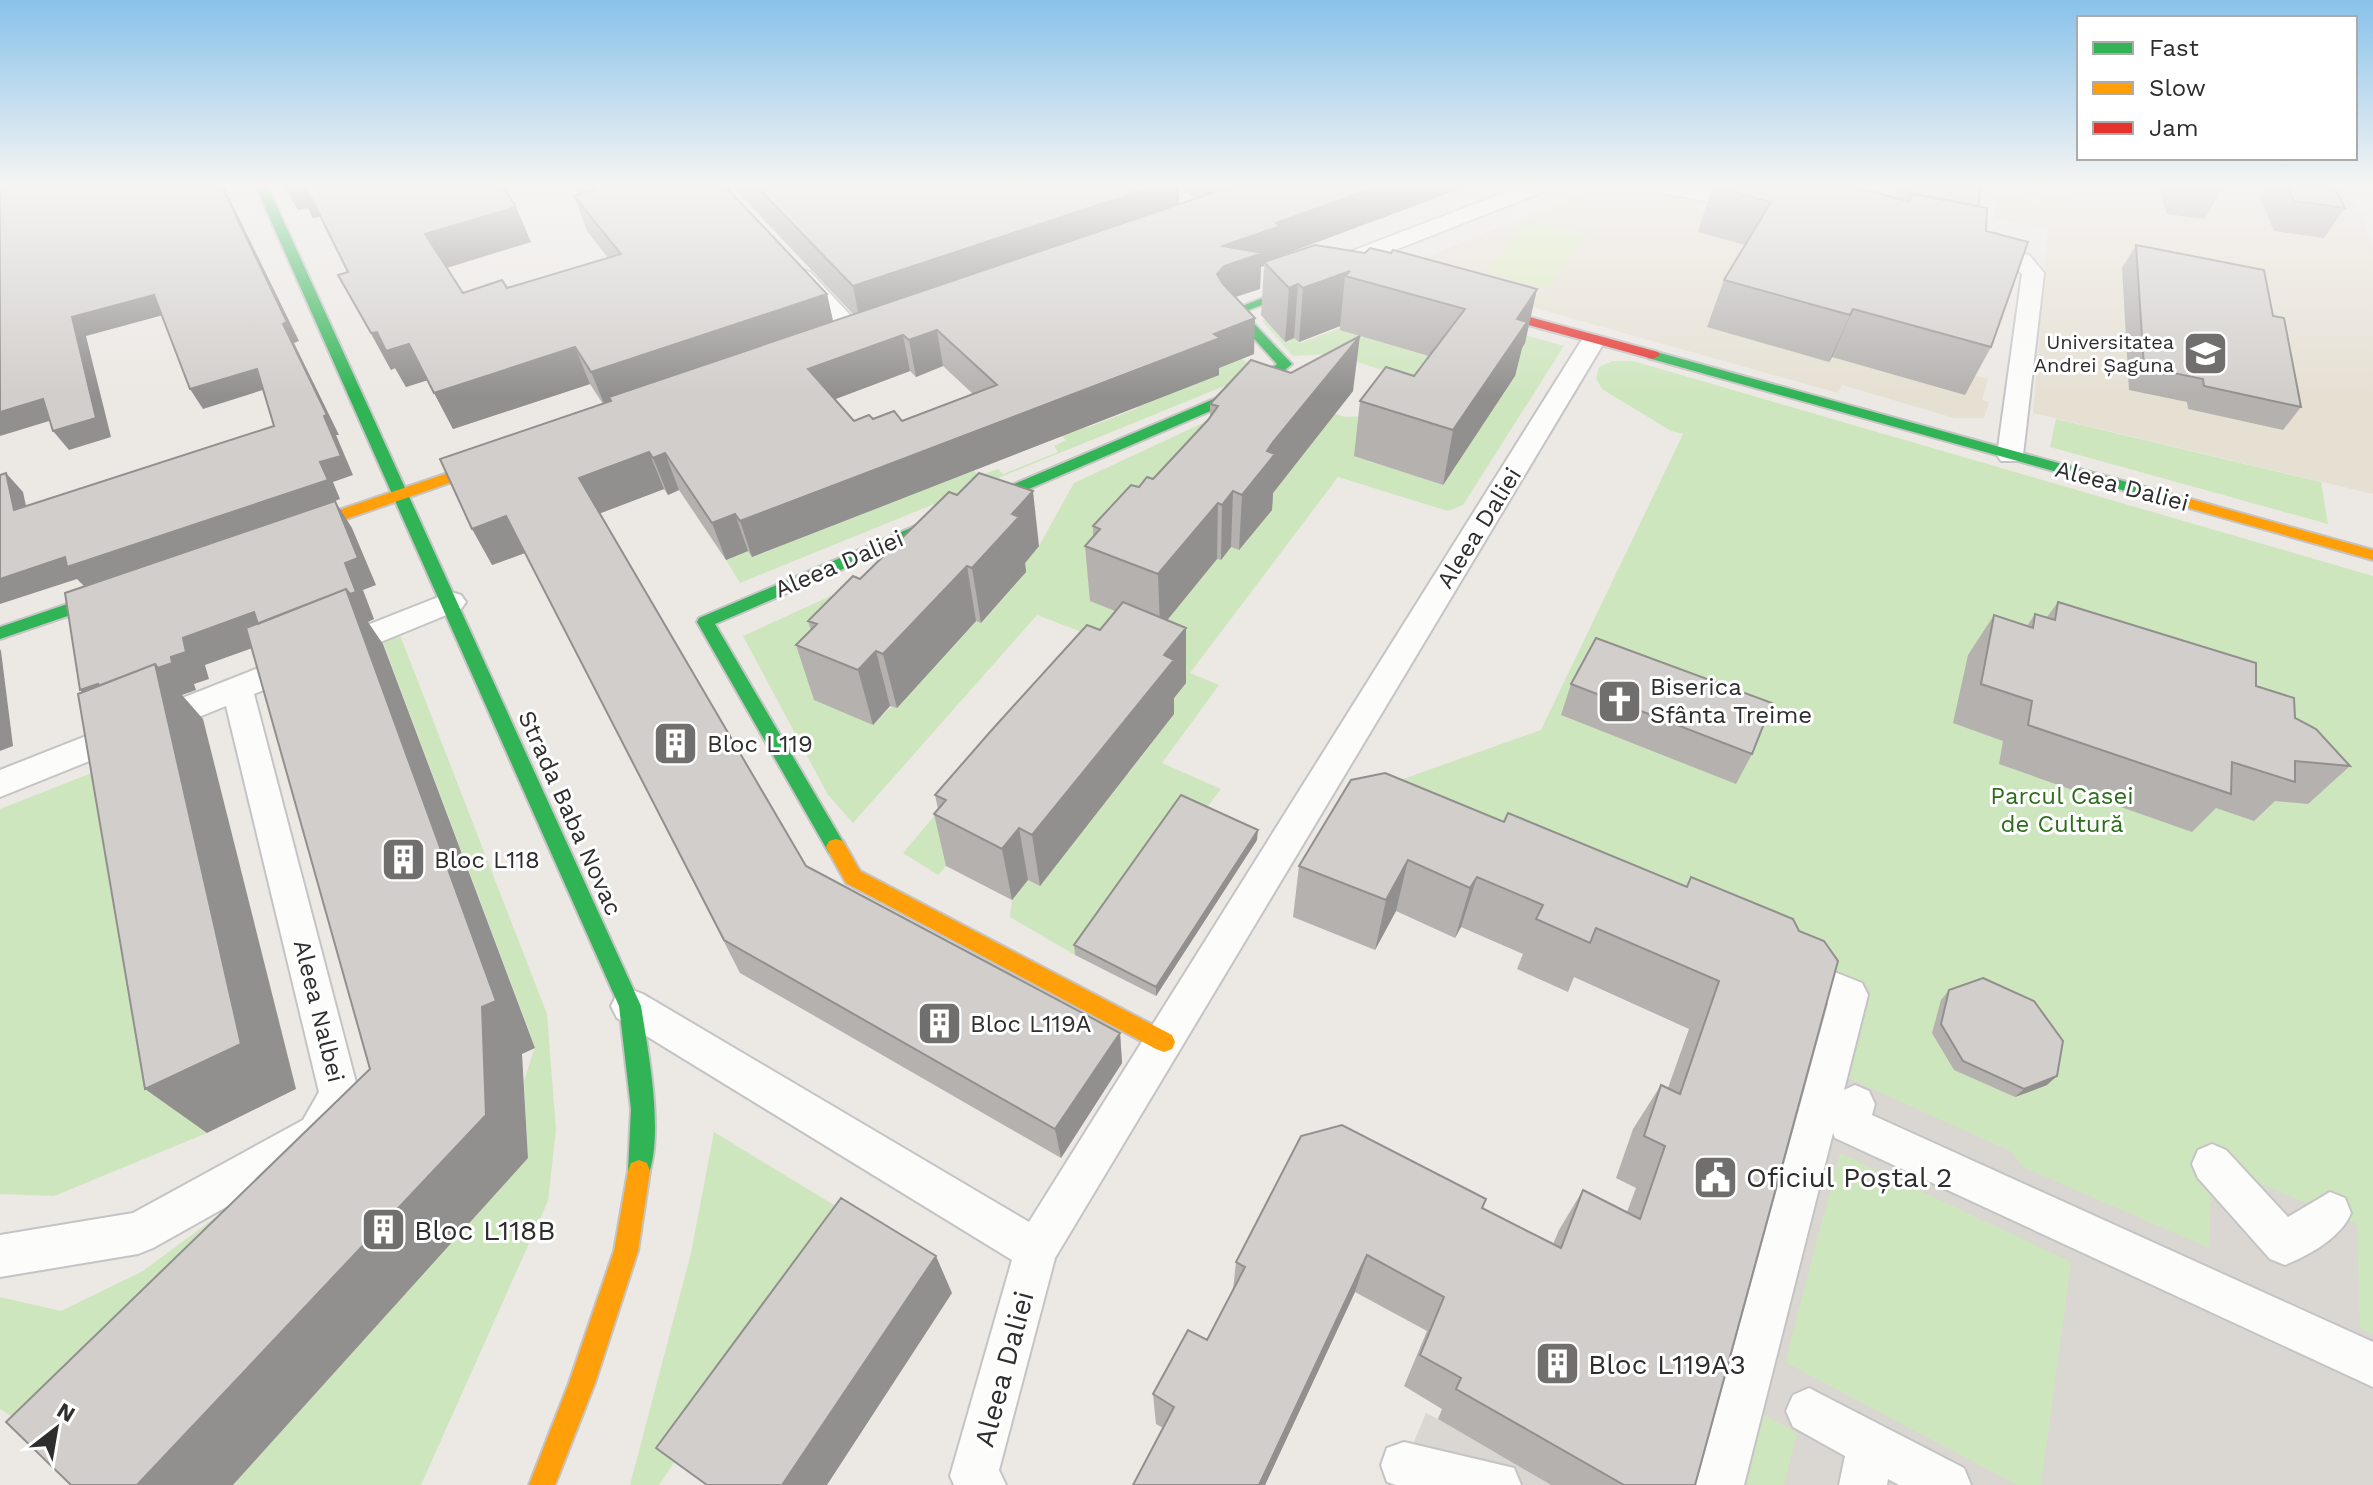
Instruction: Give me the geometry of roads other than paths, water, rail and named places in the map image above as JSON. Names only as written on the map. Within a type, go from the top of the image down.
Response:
[{"type":"street","name":"Strada Baba Novac","points":[[294,256],[630,1006],[640,1069],[643,1149],[626,1251],[582,1383],[542,1485]]},
{"type":"street","points":[[782,256],[858,337]]},
{"type":"street","points":[[1358,273],[1352,259],[1359,256]]},
{"type":"street","points":[[2010,455],[2033,273],[2030,266],[2011,256]]},
{"type":"street","name":"Aleea Daliei","points":[[1164,1042],[853,877],[705,622],[1259,385],[1285,364],[1235,311],[1358,273]]},
{"type":"street","name":"Aleea Daliei","points":[[1456,301],[2373,555]]},
{"type":"street","name":"Aleea Daliei","points":[[982,1485],[974,1476],[1036,1250],[1593,341]]},
{"type":"street","points":[[270,540],[517,455]]},
{"type":"street","points":[[0,633],[150,581]]},
{"type":"street","points":[[0,784],[451,602]]},
{"type":"street","name":"Aleea Nalbei","points":[[0,1256],[138,1233],[317,1134],[339,1094],[237,689]]},
{"type":"street","points":[[1720,1485],[1849,995],[1780,966]]},
{"type":"street","points":[[630,1006],[1036,1250]]},
{"type":"street","points":[[1855,1104],[1849,1125],[2284,1281]]},
{"type":"street","points":[[2212,1164],[2284,1281],[2373,1365]]},
{"type":"street","points":[[2284,1281],[2330,1213]]},
{"type":"street","points":[[1809,1411],[1867,1465],[1947,1485]]},
{"type":"street","points":[[1404,1465],[1492,1484]]},
{"type":"place","name":"Universitatea Andrei Șaguna","points":[[2205,354]]},
{"type":"place","name":"Biserica Sfânta Treime","points":[[1619,701]]},
{"type":"place","name":"Bloc L119","points":[[676,744]]},
{"type":"place","name":"Bloc L118","points":[[403,860]]},
{"type":"place","name":"Bloc L119A","points":[[939,1024]]},
{"type":"place","name":"Oficiul Poștal 2","points":[[1715,1177]]},
{"type":"place","name":"Bloc L118B","points":[[383,1230]]},
{"type":"place","name":"Bloc L119A3","points":[[1557,1364]]},
{"type":"park label","name":"Parcul Casei de Cultură","points":[[2062,810]]}]
